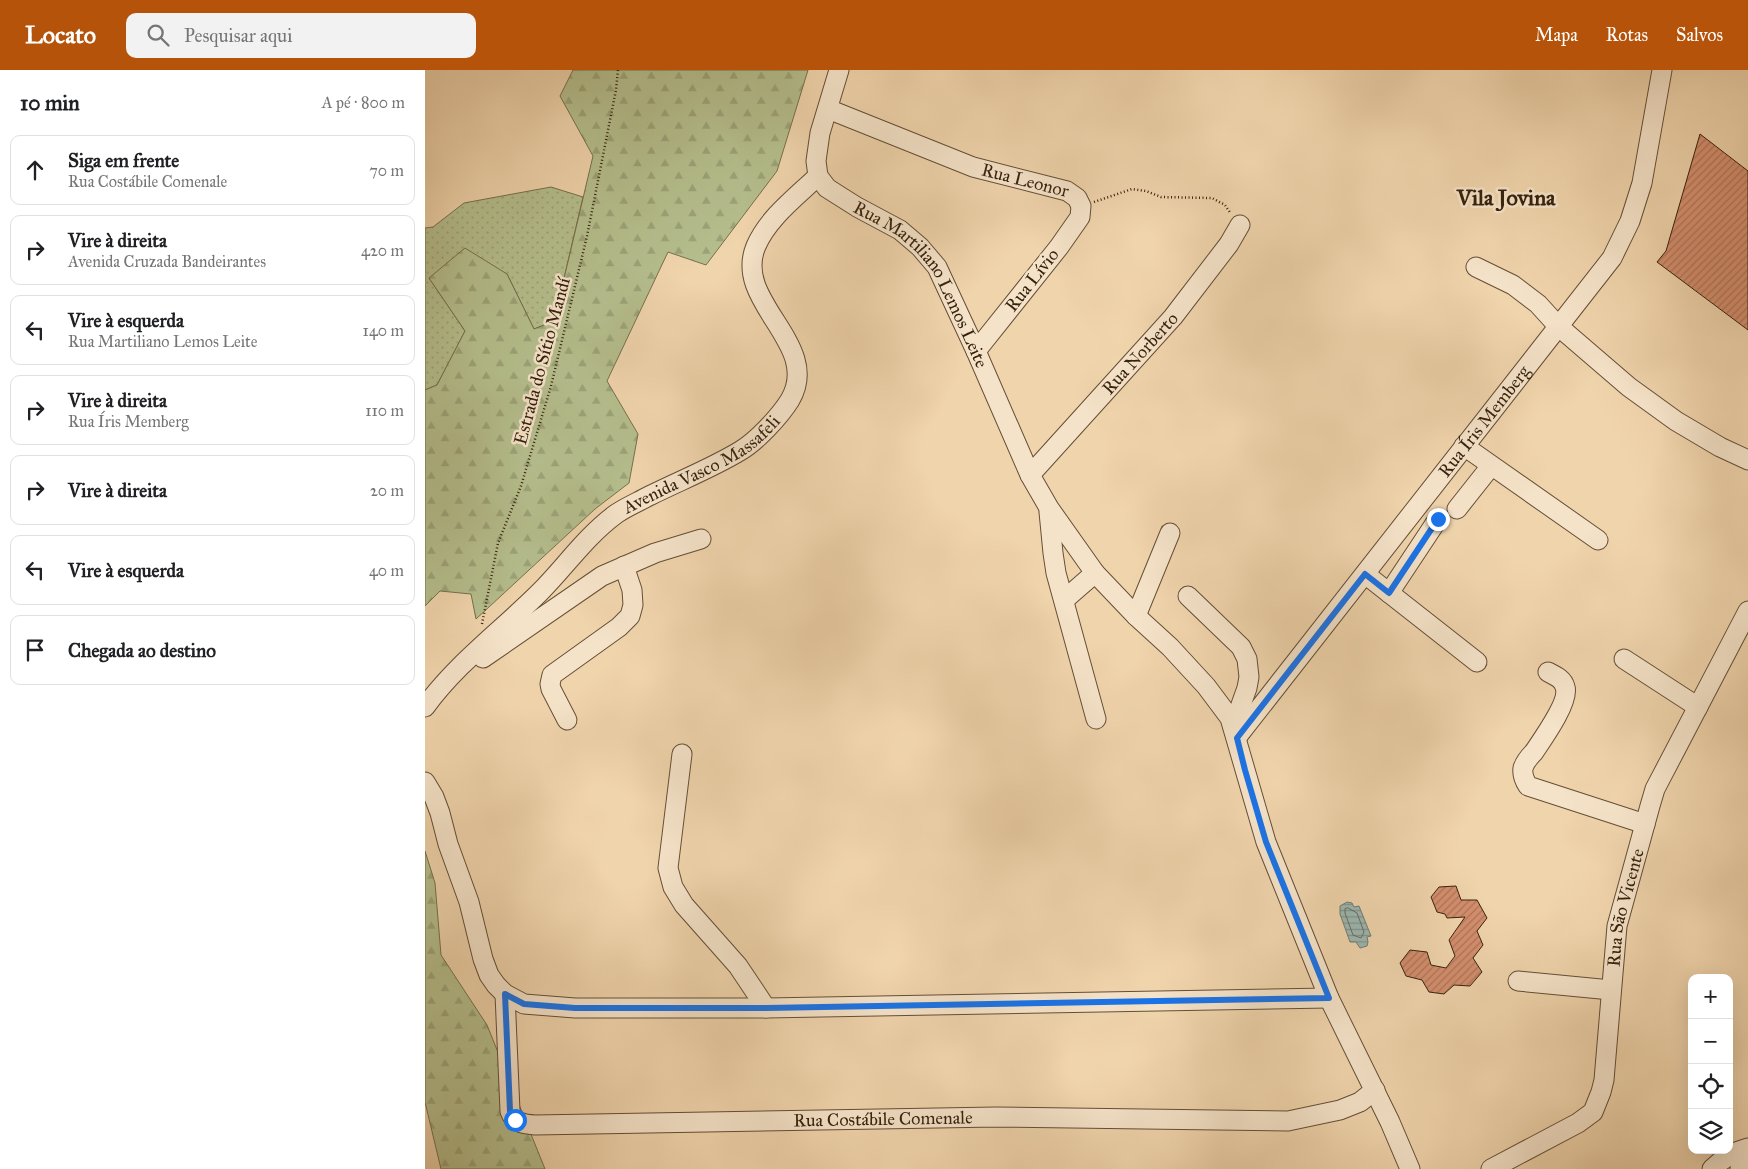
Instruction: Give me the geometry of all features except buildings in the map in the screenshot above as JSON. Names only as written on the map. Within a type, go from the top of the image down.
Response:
[{"type":"street","points":[[817,176],[816,161],[820,133],[839,70]]},
{"type":"street","name":"Rua Íris Memberg","points":[[1235,732],[1365,574],[1612,258],[1630,221],[1642,183],[1661,70]]},
{"type":"street","name":"Rua Leonor","points":[[827,109],[973,167],[1067,191],[1077,198],[1081,206]]},
{"type":"street","name":"Rua Martiliano Lemos Leite","points":[[817,176],[827,188],[857,207],[900,230],[920,247],[937,267],[1030,475],[1049,508],[1095,573],[1136,616],[1171,647],[1206,686],[1230,718],[1266,842],[1329,998],[1375,1090],[1411,1169]]},
{"type":"street","name":"Avenida Vasco Massafeli","points":[[425,707],[439,688],[502,626],[539,593],[592,534],[617,513],[742,450],[773,422],[791,399],[797,382],[796,363],[790,345],[755,288],[751,267],[755,247],[769,223],[817,176]]},
{"type":"street","name":"Rua Lívio","points":[[976,351],[1059,247],[1080,217],[1081,206]]},
{"type":"street","name":"Rua Norberto","points":[[1030,475],[1173,317],[1220,257],[1240,225]]},
{"type":"street","points":[[1476,267],[1513,285],[1538,304],[1558,326],[1629,386],[1676,421],[1720,447],[1748,460]]},
{"type":"street","points":[[1464,446],[1598,540]]},
{"type":"street","points":[[1457,509],[1491,466]]},
{"type":"street","name":"Rua Martiliano Lemos Leite","points":[[1049,508],[1053,553],[1063,600],[1096,719]]},
{"type":"street","points":[[1389,593],[1438,519]]},
{"type":"street","points":[[1136,616],[1169,533]]},
{"type":"street","points":[[439,688],[602,576],[655,553],[701,538]]},
{"type":"street","points":[[567,720],[551,689],[552,675],[619,627],[630,616],[633,605],[632,590],[624,566]]},
{"type":"street","points":[[1063,600],[1095,573]]},
{"type":"street","points":[[1365,574],[1477,662]]},
{"type":"street","points":[[1188,596],[1241,647],[1247,659],[1249,668],[1248,683],[1235,732]]},
{"type":"street","name":"Rua São Vicente","points":[[1491,1169],[1561,1133],[1593,1112],[1604,1080],[1617,926],[1655,789],[1748,611]]},
{"type":"street","points":[[1624,659],[1698,707]]},
{"type":"street","points":[[1548,672],[1558,677],[1563,683],[1566,688],[1565,698],[1545,736],[1524,766],[1523,778],[1528,786],[1645,824]]},
{"type":"street","points":[[682,754],[668,868],[673,887],[684,905],[738,966],[766,1008]]},
{"type":"street","points":[[425,782],[434,797],[448,844],[469,902],[483,959],[489,975],[505,994],[524,1004],[551,1007],[766,1008],[1329,998]]},
{"type":"street","points":[[1518,981],[1611,990]]},
{"type":"street","name":"Rua Costábile Comenale","points":[[505,994],[510,1111],[517,1122],[535,1125],[996,1117],[1288,1121],[1340,1110],[1360,1102],[1375,1090]]},
{"type":"street","points":[[1712,1169],[1723,1158],[1732,1153],[1748,1149]]},
{"type":"street","points":[[1740,1169],[1744,1154],[1748,1149]]},
{"type":"path","name":"Estrada do Sítio Mandí","points":[[481,627],[498,542],[521,486],[551,386],[587,236],[616,90],[618,70]]},
{"type":"path","name":"Rua Leonor","points":[[1081,206],[1132,189],[1146,191],[1161,197],[1212,198],[1225,205],[1240,225]]},
{"type":"green space","points":[[573,70],[808,70],[777,171],[706,265],[668,252],[607,381],[638,434],[629,483],[595,509],[476,619],[471,594],[440,591],[425,606],[425,390],[437,385],[465,331],[429,278],[465,248],[507,274],[534,329],[554,321],[593,156],[560,96]]},
{"type":"green space","points":[[551,187],[583,197],[554,321],[534,329],[507,274],[429,278],[465,331],[437,385],[425,390],[425,228],[433,227],[464,203]]},
{"type":"green space","points":[[425,851],[435,883],[441,955],[487,1025],[545,1169],[441,1169],[425,1102]]},
{"type":"water","points":[[1347,902],[1352,903],[1354,907],[1359,906],[1371,936],[1367,937],[1367,946],[1360,948],[1356,942],[1350,942],[1340,914],[1340,906]]},
{"type":"district","name":"Vila Jovina","points":[[1506,197]]},
{"type":"route","points":[[515,1120],[510,1111],[505,994],[524,1004],[575,1008],[766,1008],[1329,998],[1266,842],[1237,738],[1365,574],[1389,593],[1438,519]]}]
